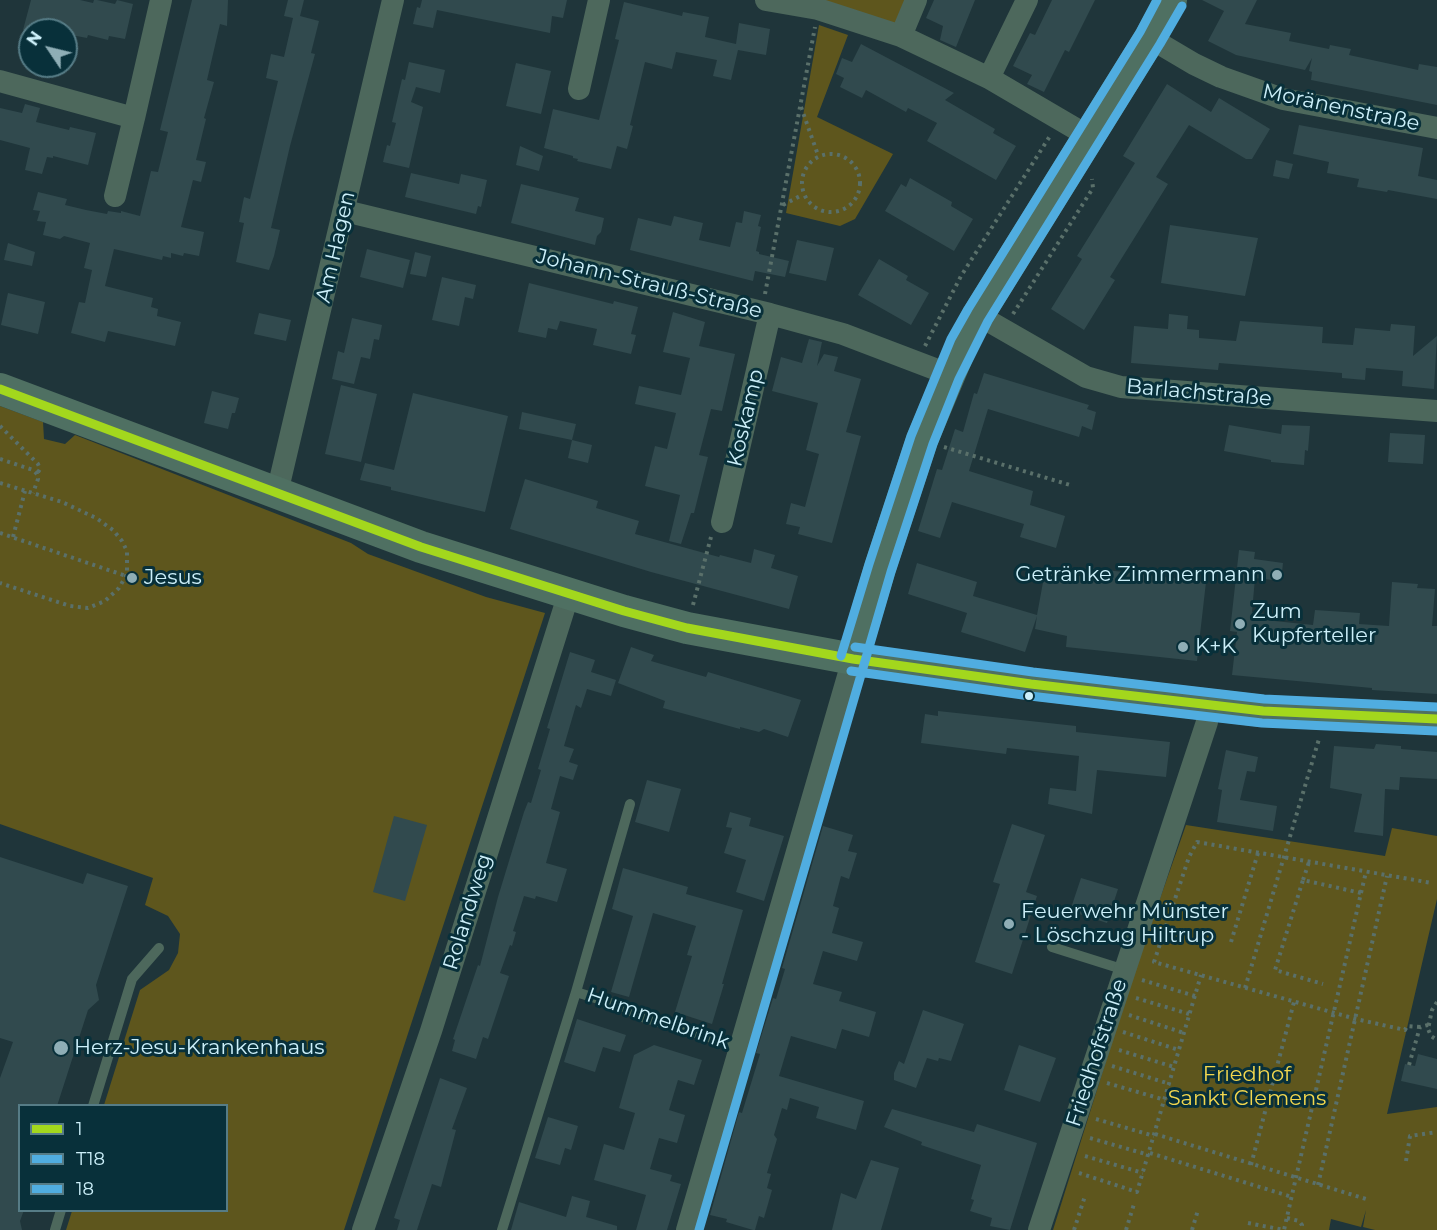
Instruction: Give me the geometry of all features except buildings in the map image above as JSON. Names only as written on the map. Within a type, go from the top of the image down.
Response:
[{"type":"street","points":[[115,196],[161,0]]},
{"type":"street","name":"Am Hagen","points":[[277,493],[393,0]]},
{"type":"street","points":[[579,89],[599,0]]},
{"type":"street","points":[[766,0],[818,9],[901,36],[989,78],[1088,136]]},
{"type":"street","points":[[901,36],[916,0]]},
{"type":"street","points":[[989,78],[1027,0]]},
{"type":"street","points":[[854,659],[880,568],[922,440],[948,374],[989,322],[1088,136],[1150,38],[1171,0]]},
{"type":"street","name":"Moränenstraße","points":[[1150,38],[1221,77],[1283,99],[1437,128]]},
{"type":"street","points":[[0,81],[134,118]]},
{"type":"street","name":"Johann-Strauß-Straße","points":[[345,211],[766,313],[843,334],[948,374]]},
{"type":"street","name":"Koskamp","points":[[722,522],[766,313]]},
{"type":"street","name":"Barlachstraße","points":[[989,322],[1086,377],[1121,387],[1437,411]]},
{"type":"street","points":[[0,388],[421,547],[687,628],[854,659],[1031,684],[1311,715],[1437,719]]},
{"type":"street","name":"Rolandweg","points":[[363,1230],[434,1020],[568,593]]},
{"type":"street","name":"Hummelbrink","points":[[687,1230],[854,659]]},
{"type":"street","name":"Friedhofstraße","points":[[1039,1230],[1130,974],[1208,722],[1206,705]]},
{"type":"lane","points":[[502,1230],[576,992],[630,804]]},
{"type":"lane","points":[[1052,947],[1130,974]]},
{"type":"lane","points":[[94,1104],[132,979],[159,948]]},
{"type":"lane","name":"Hummelbrink","points":[[576,992],[624,1006],[639,1016],[741,1047]]},
{"type":"lane","points":[[54,1230],[59,1212]]},
{"type":"path","points":[[766,313],[782,205],[818,9]]},
{"type":"path","points":[[801,106],[818,155]]},
{"type":"path","points":[[835,152],[851,160],[860,175],[859,193],[848,207],[831,213],[814,208],[802,195],[802,172],[818,155],[835,152]]},
{"type":"path","points":[[989,322],[1017,310],[1093,188],[1091,176]]},
{"type":"path","points":[[782,205],[802,195]]},
{"type":"path","points":[[0,426],[38,464],[40,469],[33,493]]},
{"type":"path","points":[[922,440],[1070,485]]},
{"type":"path","points":[[0,459],[33,470],[37,474]]},
{"type":"path","points":[[0,483],[83,510],[113,530],[127,551],[126,576],[119,588],[105,601],[88,608],[70,606],[0,583]]},
{"type":"path","points":[[13,537],[25,491]]},
{"type":"path","points":[[687,628],[713,531],[722,522]]},
{"type":"path","points":[[0,533],[126,576]]},
{"type":"path","points":[[1245,988],[1319,739]]},
{"type":"path","points":[[1428,1025],[1407,1026],[1406,1030],[1356,1019],[1154,962],[1192,848],[1197,842],[1432,883]]},
{"type":"path","points":[[1231,942],[1258,853]]},
{"type":"path","points":[[1308,862],[1275,970],[1323,984]]},
{"type":"path","points":[[1248,1223],[1263,1228],[1284,1230],[1366,872]]},
{"type":"path","points":[[1318,1185],[1387,876]]},
{"type":"path","points":[[1303,880],[1361,893]]},
{"type":"path","points":[[1130,974],[1195,996]]},
{"type":"path","points":[[1076,1172],[1137,1191],[1201,975]]},
{"type":"path","points":[[1130,996],[1190,1014]]},
{"type":"path","points":[[1251,1165],[1294,1002]]},
{"type":"path","points":[[1437,1002],[1428,1025],[1431,1035],[1437,1040]]},
{"type":"path","points":[[1125,1014],[1184,1033]]},
{"type":"path","points":[[1410,1065],[1420,1027]]},
{"type":"path","points":[[1120,1031],[1179,1050]]},
{"type":"path","points":[[1113,1048],[1174,1067]]},
{"type":"path","points":[[1109,1065],[1170,1084]]},
{"type":"path","points":[[1103,1082],[1165,1100]]},
{"type":"path","points":[[1095,1119],[1366,1199]]},
{"type":"path","points":[[1406,1161],[1410,1136],[1437,1132]]},
{"type":"path","points":[[1090,1138],[1292,1197]]},
{"type":"path","points":[[1081,1155],[1143,1173]]},
{"type":"path","points":[[1074,1230],[1085,1196]]},
{"type":"path","points":[[1126,1230],[1134,1204]]},
{"type":"path","points":[[1192,1230],[1198,1210]]},
{"type":"path","points":[[1287,1218],[1299,1221],[1302,1225],[1301,1230]]},
{"type":"green space","points":[[820,0],[916,0],[901,36]]},
{"type":"green space","points":[[819,25],[848,35],[817,117],[893,154],[855,219],[840,226],[786,213]]},
{"type":"green space","points":[[0,406],[43,422],[44,439],[65,444],[75,435],[351,543],[368,554],[486,597],[545,613],[344,1230],[66,1230],[72,1212],[228,1212],[228,1104],[104,1104],[140,990],[169,970],[178,953],[180,934],[168,916],[145,905],[153,878],[0,824]]},
{"type":"green space","name":"Friedhof Sankt Clemens","points":[[1186,825],[1385,856],[1392,828],[1437,836],[1437,899],[1387,1114],[1437,1107],[1437,1230],[1375,1230],[1363,1227],[1366,1210],[1361,1227],[1331,1219],[1329,1230],[1053,1230],[1133,975]]},
{"type":"transit line","name":"18","points":[[841,656],[911,436],[951,339],[1140,32],[1157,0]]},
{"type":"transit line","name":"T18","points":[[699,1230],[891,572],[933,444],[959,379],[988,321],[1182,6]]},
{"type":"transit line","name":"1","points":[[0,389],[421,547],[624,611],[687,628],[853,659],[1031,684],[1263,711],[1437,719]]},
{"type":"transit line","name":"18","points":[[855,647],[1033,672],[1264,699],[1437,707]]},
{"type":"transit line","name":"T18","points":[[851,671],[1030,696],[1262,723],[1436,731]]},
{"type":"place","name":"Getränke Zimmermann","points":[[1277,575]]},
{"type":"place","name":"Jesus","points":[[132,578]]},
{"type":"place","name":"Zum Kupferteller","points":[[1240,624]]},
{"type":"place","name":"K+K","points":[[1183,647]]},
{"type":"place","name":"Feuerwehr Münster - Löschzug Hiltrup","points":[[1009,924]]},
{"type":"place","name":"Herz-Jesu-Krankenhaus","points":[[61,1048]]}]
